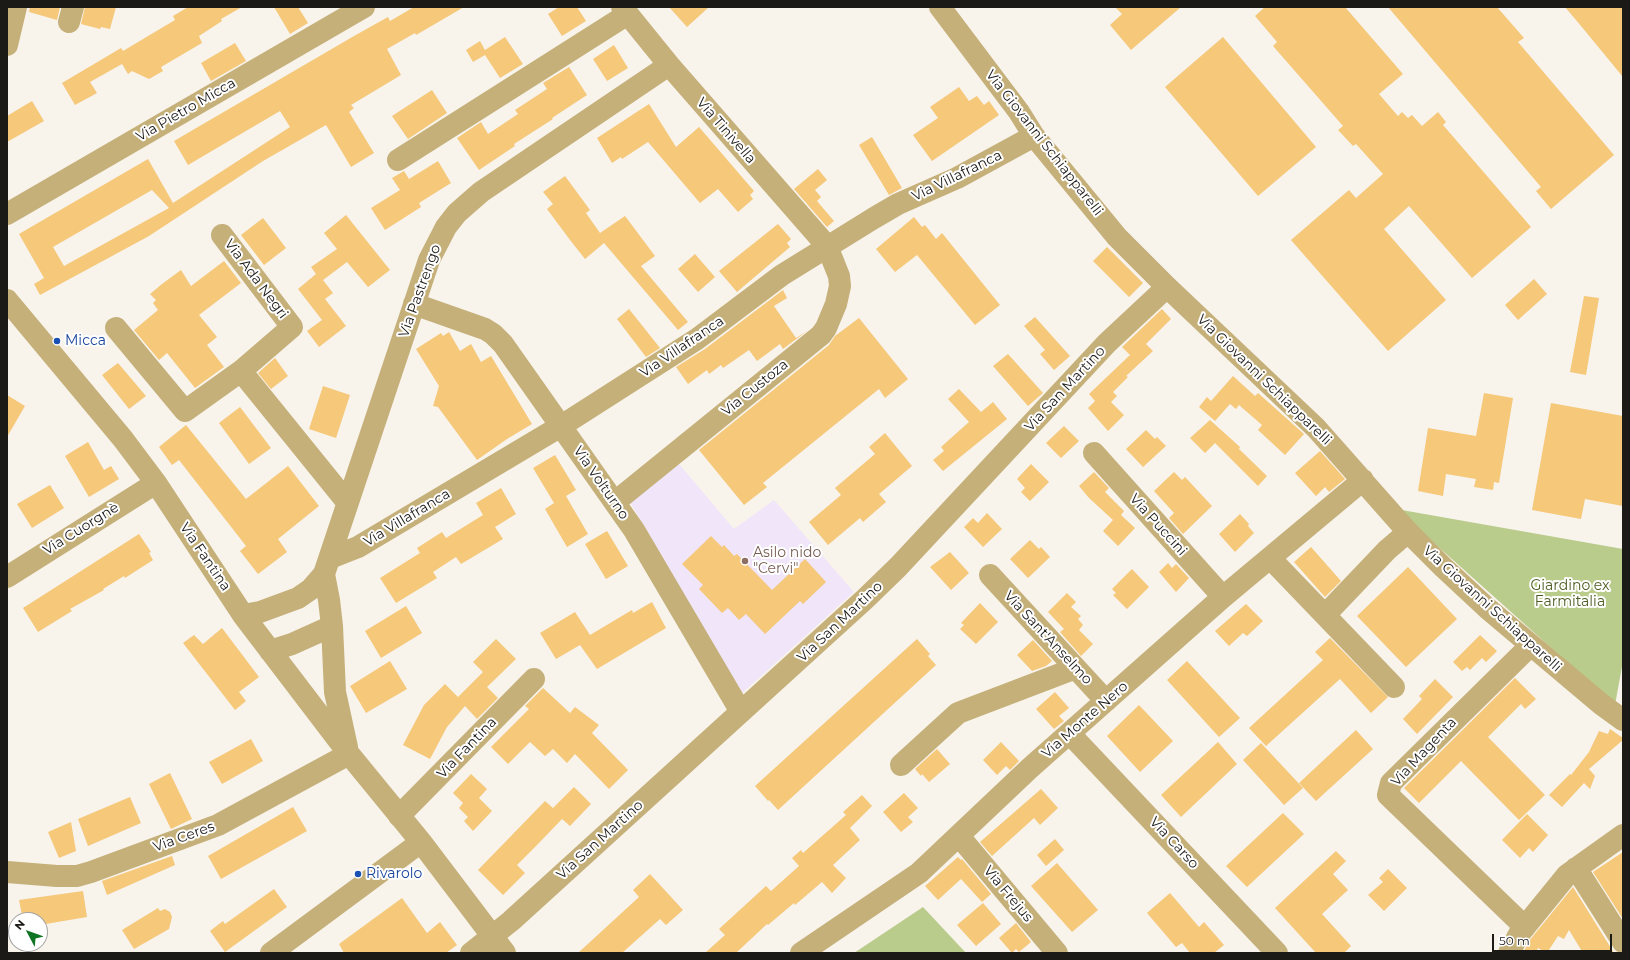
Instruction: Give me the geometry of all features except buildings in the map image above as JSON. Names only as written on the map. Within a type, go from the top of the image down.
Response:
[{"type":"street","points":[[7,45],[16,7]]},
{"type":"street","name":"Via Pietro Micca","points":[[7,214],[364,7]]},
{"type":"street","name":"Via Giovanni Schiapparelli","points":[[940,7],[1019,112],[1034,136],[1117,237],[1166,287],[1316,428],[1408,532],[1443,568],[1487,608],[1623,720]]},
{"type":"street","name":"Via Tinivella","points":[[398,160],[625,11],[669,65],[827,246]]},
{"type":"street","name":"Via Pastrengo","points":[[244,616],[298,598],[311,589],[327,566],[429,260],[446,227],[461,209],[481,192],[669,65]]},
{"type":"street","name":"Via Villafranca","points":[[327,566],[561,426],[697,339],[782,276],[827,246],[898,204],[957,178],[1034,136]]},
{"type":"street","name":"Via Ada Negri","points":[[116,328],[185,412],[241,371],[292,327],[222,235]]},
{"type":"street","name":"Via Custoza","points":[[614,502],[821,335],[826,328],[836,304],[840,286],[837,270],[827,246]]},
{"type":"street","name":"Via San Martino","points":[[471,953],[499,945],[741,712],[865,599],[898,567],[1107,343],[1166,287]]},
{"type":"street","name":"Via Fantina","points":[[7,300],[123,439],[156,483],[244,616],[270,651],[349,754],[421,842],[499,945]]},
{"type":"street","name":"Via Volturno","points":[[414,304],[485,329],[493,334],[503,344],[634,530],[741,712]]},
{"type":"street","points":[[241,371],[348,502]]},
{"type":"street","name":"Via Puccini","points":[[1094,453],[1223,597]]},
{"type":"street","name":"Via Monte Nero","points":[[806,952],[909,880],[959,836],[1030,768],[1223,597],[1363,480]]},
{"type":"street","name":"Via Cuorgnè","points":[[7,577],[156,483]]},
{"type":"street","points":[[1326,614],[1387,550],[1408,532]]},
{"type":"street","points":[[1270,558],[1326,614],[1394,686]]},
{"type":"street","name":"Via Pastrengo","points":[[327,566],[335,692],[349,754]]},
{"type":"street","name":"Via Sant'Anselmo","points":[[990,575],[1106,701]]},
{"type":"street","points":[[270,651],[292,644],[332,626]]},
{"type":"street","name":"Via Magenta","points":[[1525,927],[1388,795],[1391,784],[1531,645]]},
{"type":"street","points":[[902,765],[958,713],[1076,668]]},
{"type":"street","name":"Via Fantina","points":[[399,816],[534,679]]},
{"type":"street","name":"Via Carso","points":[[1070,734],[1277,953]]},
{"type":"street","name":"Via Ceres","points":[[7,872],[77,876],[91,872],[218,825],[349,754]]},
{"type":"street","points":[[1509,953],[1519,934],[1567,875],[1623,835]]},
{"type":"street","name":"Via Frejus","points":[[959,836],[1058,953]]},
{"type":"street","points":[[271,953],[421,842]]},
{"type":"street","points":[[1576,868],[1623,942]]},
{"type":"shaded area","name":"Asilo nido \"Cervi\"","points":[[679,464],[734,529],[774,500],[854,592],[741,694],[630,502]]},
{"type":"green space","name":"Giardino ex Farmitalia","points":[[1396,509],[1623,549],[1623,661],[1615,705]]},
{"type":"green space","points":[[923,907],[966,953],[854,953]]},
{"type":"place","name":"Micca","points":[[57,341]]},
{"type":"place","name":"Asilo nido \"Cervi\"","points":[[745,561]]},
{"type":"place","name":"Rivarolo","points":[[358,874]]}]
